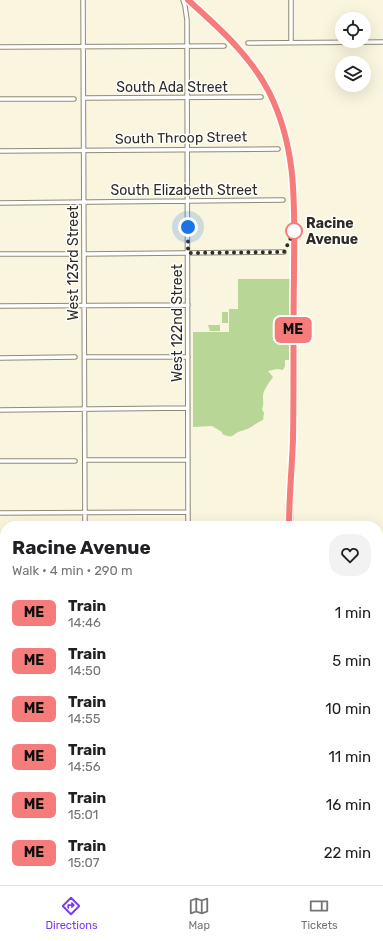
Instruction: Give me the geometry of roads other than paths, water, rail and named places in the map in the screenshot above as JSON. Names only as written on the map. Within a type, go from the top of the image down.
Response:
[{"type":"street","name":"West 123rd Street","points":[[83,0],[85,521]]},
{"type":"street","name":"West 122nd Street","points":[[183,0],[186,11],[187,46],[188,521]]},
{"type":"street","points":[[291,0],[291,42]]},
{"type":"street","points":[[248,43],[383,42]]},
{"type":"street","points":[[0,47],[224,46]]},
{"type":"street","name":"South Ada Street","points":[[84,98],[261,97]]},
{"type":"street","points":[[0,99],[74,99]]},
{"type":"street","name":"South Throop Street","points":[[0,151],[278,149]]},
{"type":"street","name":"South Elizabeth Street","points":[[0,203],[283,200]]},
{"type":"street","points":[[84,254],[284,252]]},
{"type":"street","points":[[0,254],[74,254]]},
{"type":"street","points":[[0,306],[188,304]]},
{"type":"street","points":[[84,357],[188,356]]},
{"type":"street","points":[[0,358],[75,357]]},
{"type":"street","points":[[0,410],[188,408]]},
{"type":"street","points":[[85,460],[188,460]]},
{"type":"street","points":[[0,461],[75,461]]},
{"type":"street","points":[[0,513],[188,512]]},
{"type":"railway","points":[[188,0],[230,38],[249,61],[261,79],[279,116],[290,157],[294,201],[293,521]]},
{"type":"train","name":"ME","points":[[188,0],[235,43],[257,72],[269,92],[278,113],[292,164],[294,201],[293,450],[289,521]]},
{"type":"place","name":"Racine Avenue","points":[[294,231]]}]
